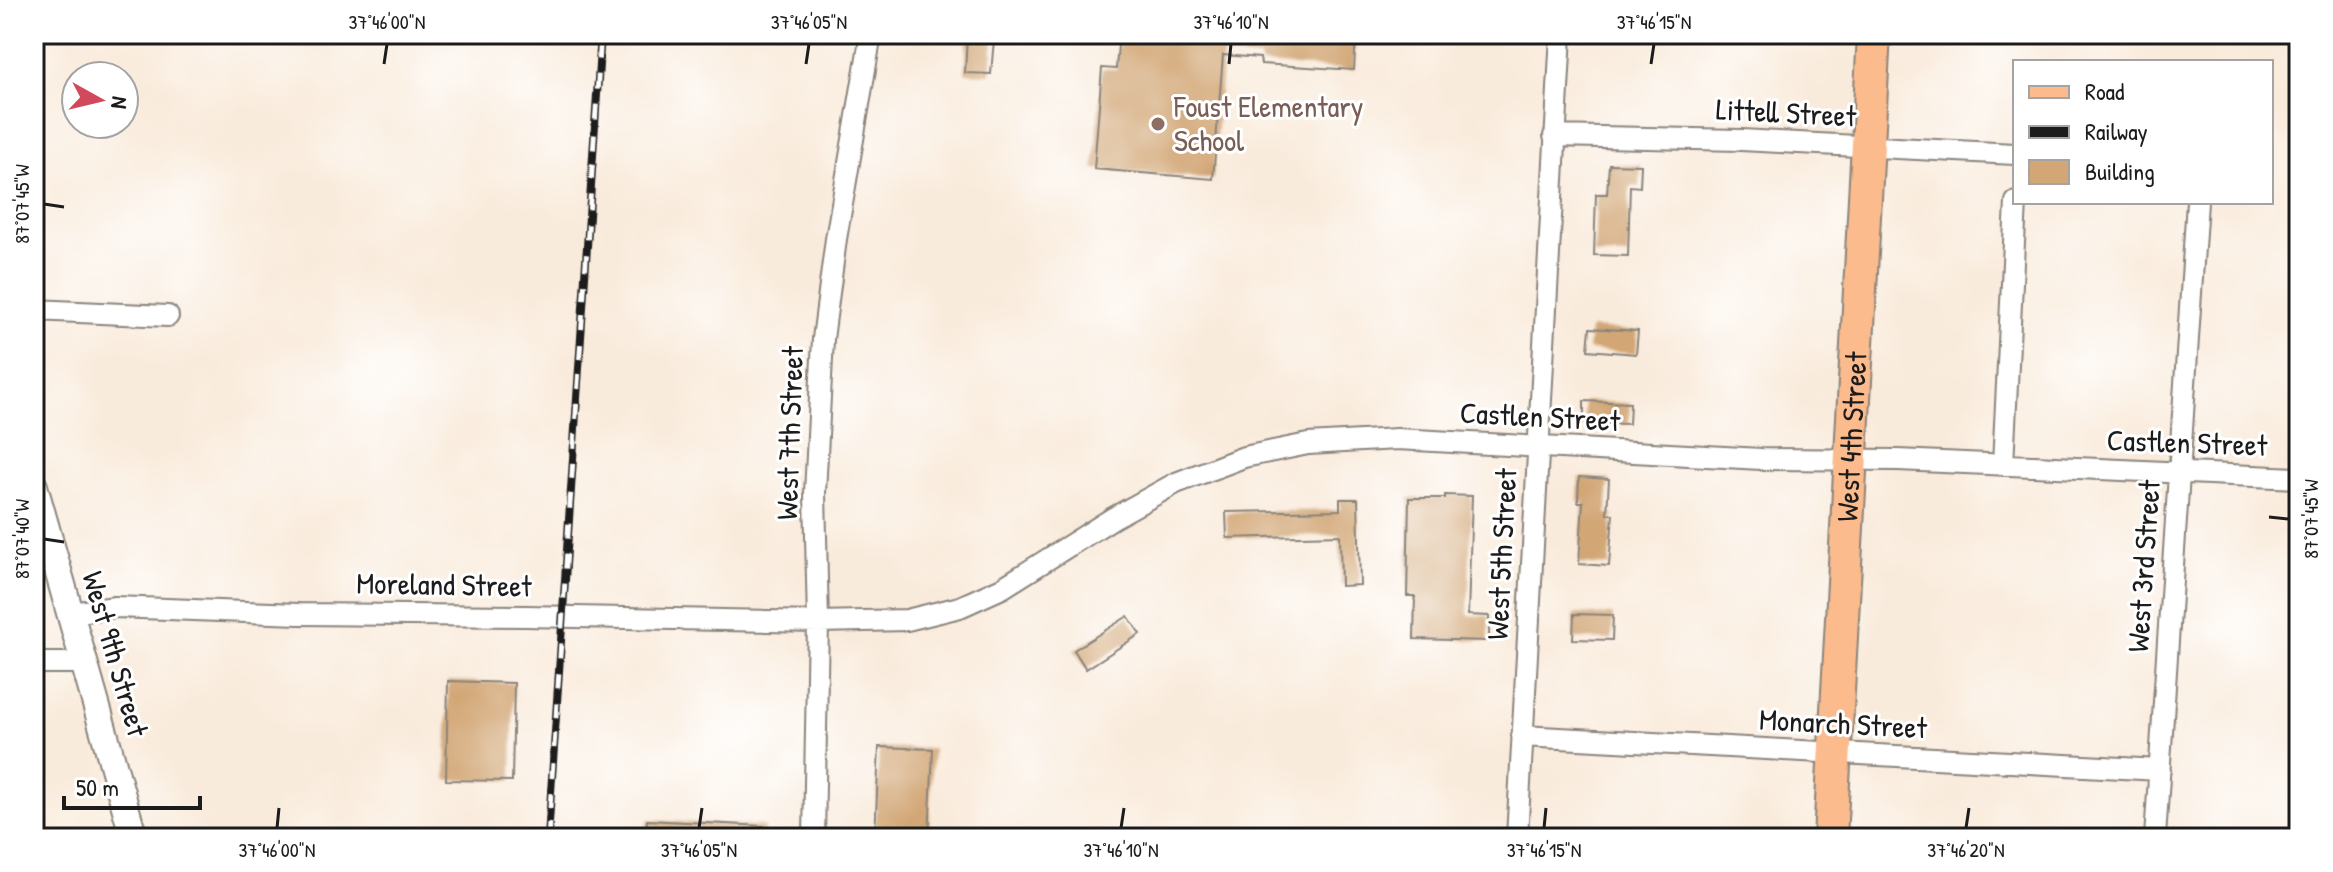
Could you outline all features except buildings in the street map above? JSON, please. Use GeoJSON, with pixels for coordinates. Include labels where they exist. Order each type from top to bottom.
{"type":"FeatureCollection","features":[{"type":"Feature","properties":{"kind":"main road","name":"West 4th Street"},"geometry":{"type":"LineString","coordinates":[[1830,838],[1874,34]]}},
{"type":"Feature","properties":{"kind":"street","name":"West 7th Street"},"geometry":{"type":"LineString","coordinates":[[814,838],[818,622],[815,493],[823,339],[836,239],[871,34]]}},
{"type":"Feature","properties":{"kind":"street","name":"West 5th Street"},"geometry":{"type":"LineString","coordinates":[[1517,838],[1561,34]]}},
{"type":"Feature","properties":{"kind":"street","name":"Littell Street"},"geometry":{"type":"LineString","coordinates":[[1554,136],[1741,140],[2013,154]]}},
{"type":"Feature","properties":{"kind":"street"},"geometry":{"type":"LineString","coordinates":[[2003,465],[2016,204]]}},
{"type":"Feature","properties":{"kind":"street","name":"West 3rd Street"},"geometry":{"type":"LineString","coordinates":[[2155,838],[2197,204]]}},
{"type":"Feature","properties":{"kind":"street"},"geometry":{"type":"LineString","coordinates":[[34,310],[168,316]]}},
{"type":"Feature","properties":{"kind":"street","name":"Castlen Street"},"geometry":{"type":"LineString","coordinates":[[818,622],[907,620],[960,607],[1002,588],[1113,518],[1176,483],[1244,457],[1308,444],[1397,439],[1538,448],[2299,478]]}},
{"type":"Feature","properties":{"kind":"street","name":"West 9th Street"},"geometry":{"type":"LineString","coordinates":[[34,486],[134,838]]}},
{"type":"Feature","properties":{"kind":"street","name":"Moreland Street"},"geometry":{"type":"LineString","coordinates":[[71,613],[115,607],[299,614],[818,622]]}},
{"type":"Feature","properties":{"kind":"street"},"geometry":{"type":"LineString","coordinates":[[34,663],[84,663]]}},
{"type":"Feature","properties":{"kind":"street","name":"Monarch Street"},"geometry":{"type":"LineString","coordinates":[[1522,736],[2160,770]]}},
{"type":"Feature","properties":{"kind":"railway"},"geometry":{"type":"LineString","coordinates":[[548,838],[601,34]]}},
{"type":"Feature","properties":{"kind":"place","name":"Foust Elementary School"},"geometry":{"type":"Point","coordinates":[1158,124]}}]}
